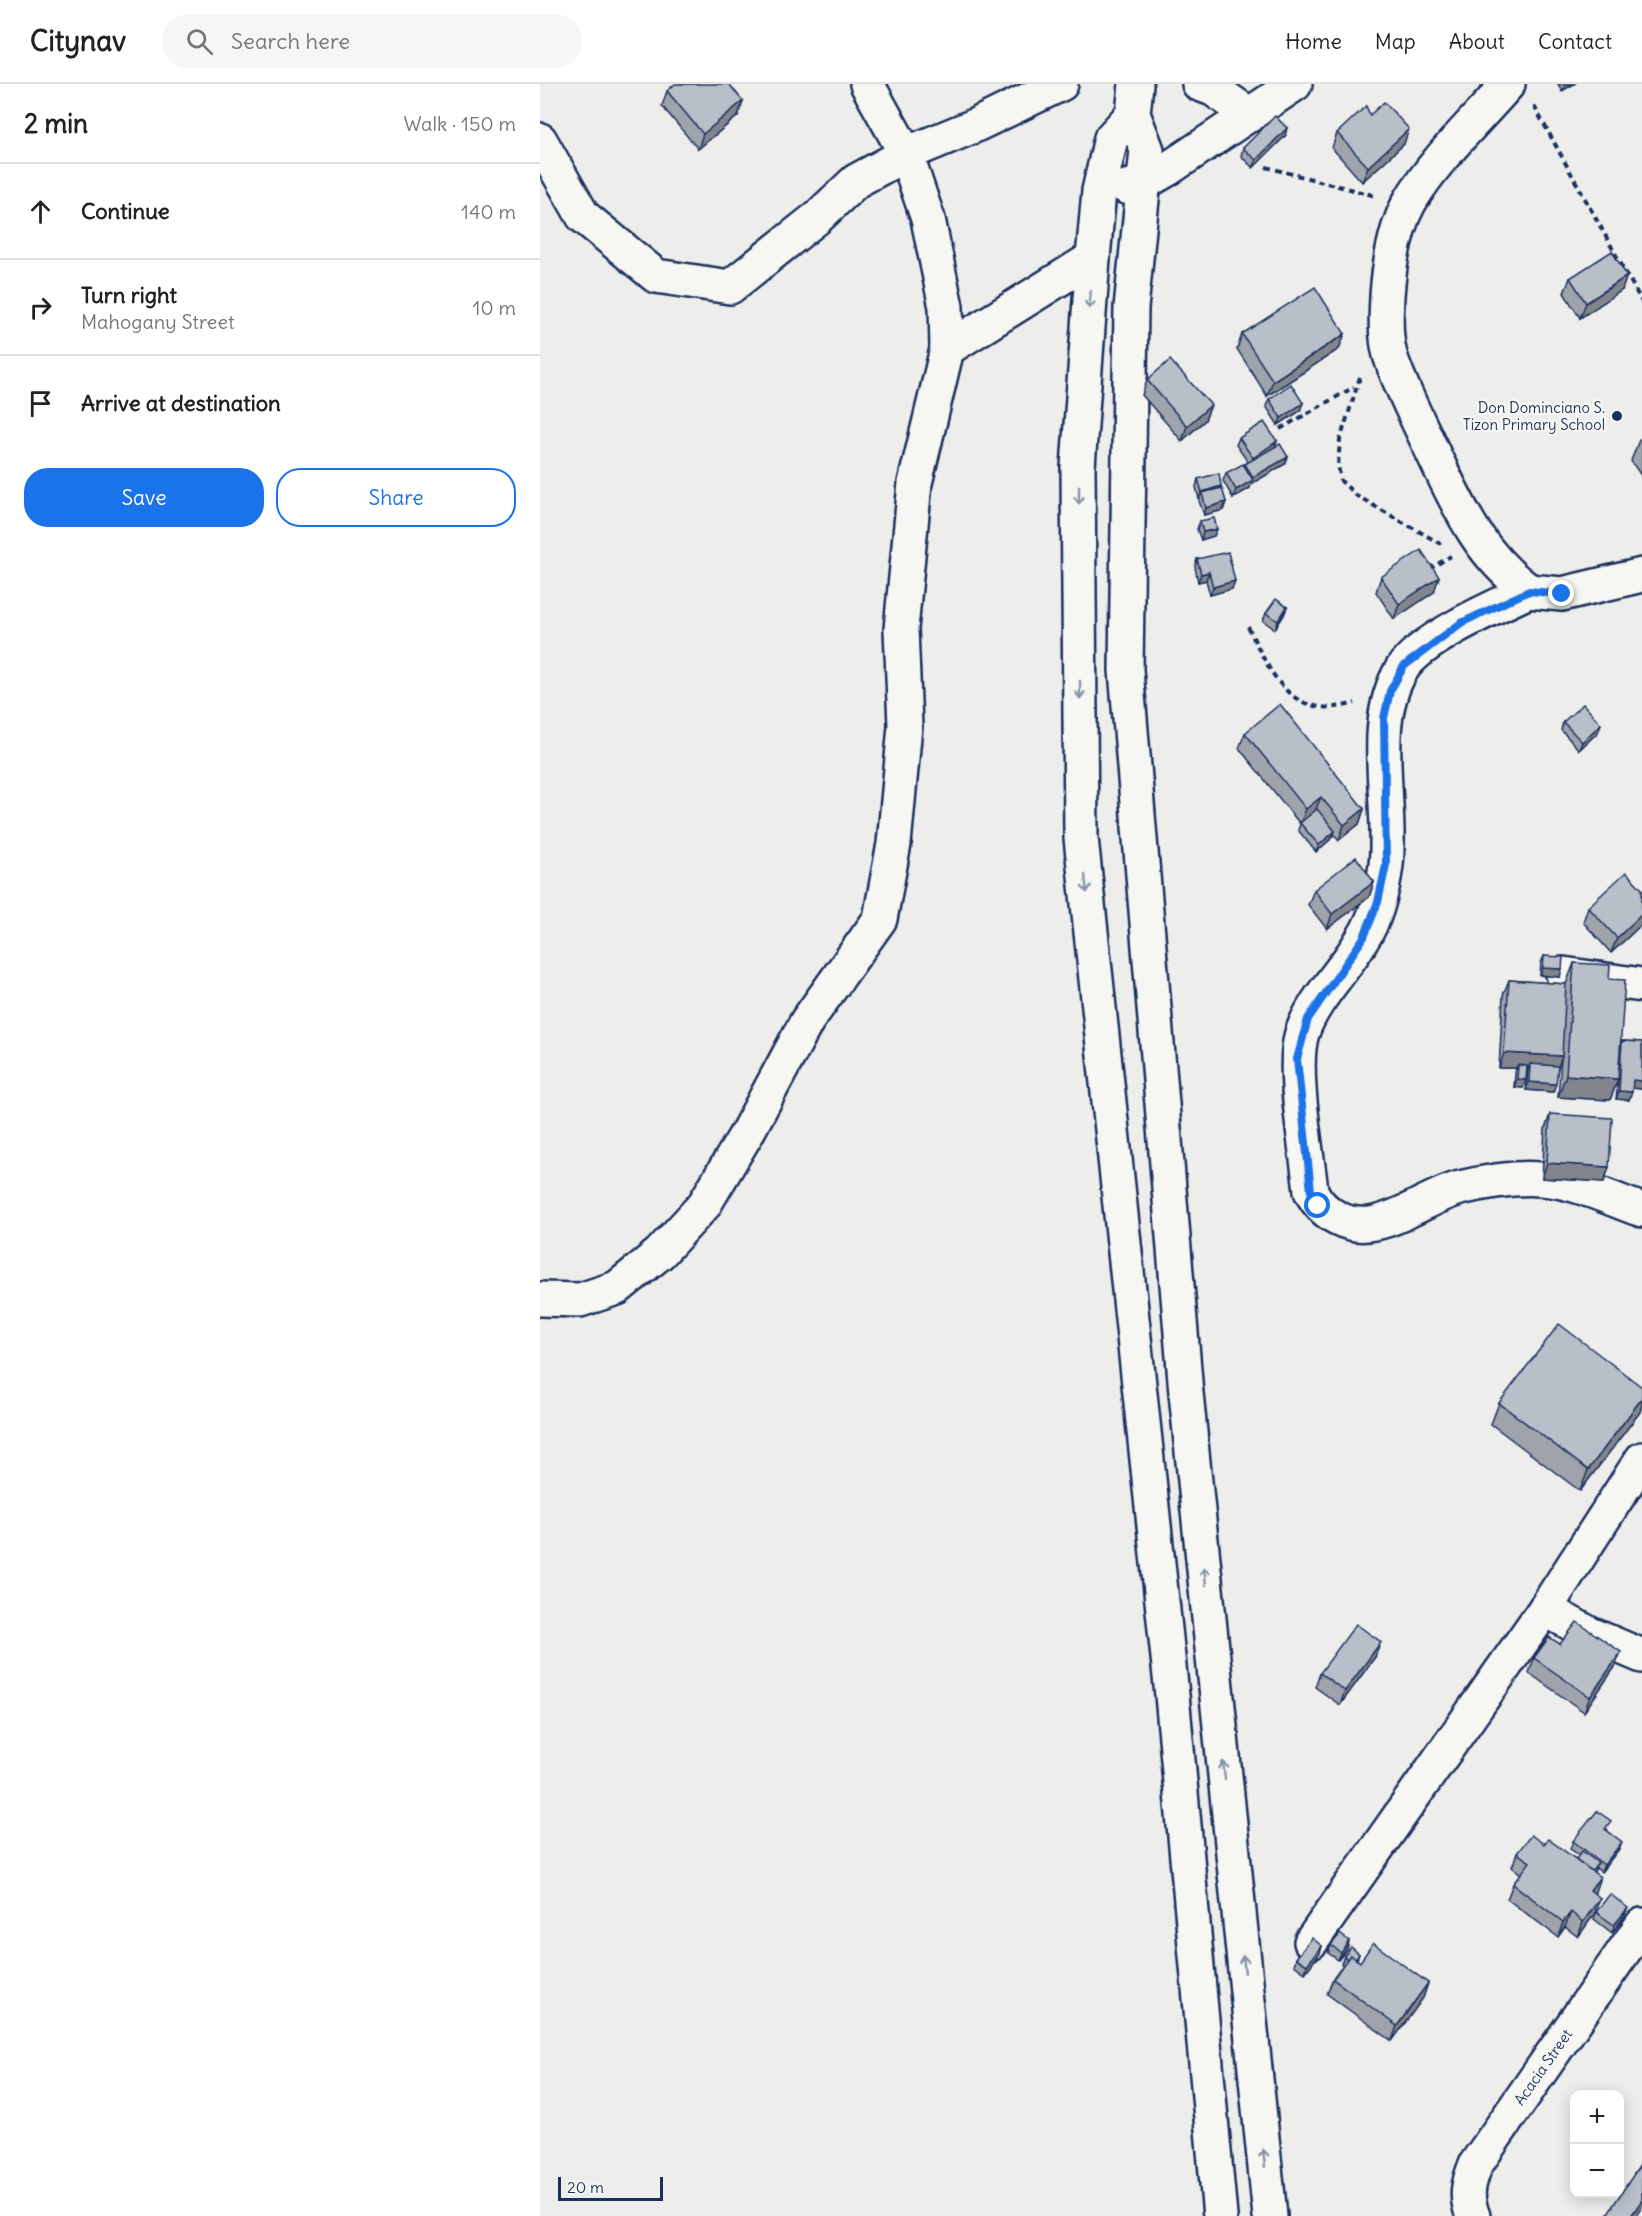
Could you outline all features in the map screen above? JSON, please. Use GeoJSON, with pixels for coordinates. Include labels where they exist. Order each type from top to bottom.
{"type":"FeatureCollection","features":[{"type":"Feature","properties":{"kind":"street"},"geometry":{"type":"LineString","coordinates":[[540,1299],[580,1300],[617,1288],[660,1253],[704,1205],[747,1133],[807,1021],[880,919],[894,844],[905,726],[901,629],[915,483],[947,349],[946,307],[928,219],[906,154],[867,84]]}},
{"type":"Feature","properties":{"kind":"street"},"geometry":{"type":"LineString","coordinates":[[540,140],[583,216],[656,276],[730,287],[818,217],[856,181],[906,154],[974,126],[1061,84]]}},
{"type":"Feature","properties":{"kind":"street"},"geometry":{"type":"LineString","coordinates":[[1199,84],[1213,89],[1250,115]]}},
{"type":"Feature","properties":{"kind":"street"},"geometry":{"type":"LineString","coordinates":[[1099,191],[1142,184],[1295,84]]}},
{"type":"Feature","properties":{"kind":"street"},"geometry":{"type":"LineString","coordinates":[[1508,84],[1434,170],[1409,204],[1395,243],[1388,280],[1386,318],[1390,353],[1457,502],[1473,548],[1529,591]]}},
{"type":"Feature","properties":{"kind":"street"},"geometry":{"type":"LineString","coordinates":[[1135,99],[1147,150],[1131,308],[1126,670],[1186,1393],[1270,2216]]}},
{"type":"Feature","properties":{"kind":"street"},"geometry":{"type":"LineString","coordinates":[[1135,99],[1111,138],[1099,191],[1093,258],[1078,467],[1081,838],[1173,1707],[1220,2216]]}},
{"type":"Feature","properties":{"kind":"street"},"geometry":{"type":"LineString","coordinates":[[947,349],[1093,258]]}},
{"type":"Feature","properties":{"kind":"street"},"geometry":{"type":"LineString","coordinates":[[1642,575],[1562,594],[1529,591],[1461,623],[1404,666],[1390,691],[1384,718],[1386,865],[1378,902],[1364,937],[1308,1019],[1297,1059],[1311,1191],[1318,1206],[1336,1218],[1356,1223],[1375,1223],[1458,1188],[1496,1181],[1542,1179],[1573,1185],[1642,1210]]}},
{"type":"Feature","properties":{"kind":"street"},"geometry":{"type":"LineString","coordinates":[[1563,974],[1642,985]]}},
{"type":"Feature","properties":{"kind":"street"},"geometry":{"type":"LineString","coordinates":[[1311,1942],[1545,1609],[1642,1459]]}},
{"type":"Feature","properties":{"kind":"street"},"geometry":{"type":"LineString","coordinates":[[1545,1609],[1590,1634],[1642,1656]]}},
{"type":"Feature","properties":{"kind":"street","name":"Acacia Street"},"geometry":{"type":"LineString","coordinates":[[1473,2216],[1467,2202],[1468,2183],[1476,2164],[1642,1925]]}},
{"type":"Feature","properties":{"kind":"path"},"geometry":{"type":"LineString","coordinates":[[1533,105],[1642,302]]}},
{"type":"Feature","properties":{"kind":"path"},"geometry":{"type":"LineString","coordinates":[[1266,167],[1409,204]]}},
{"type":"Feature","properties":{"kind":"path"},"geometry":{"type":"LineString","coordinates":[[1364,367],[1355,387],[1340,440],[1338,465],[1341,481],[1357,496],[1436,542],[1473,548]]}},
{"type":"Feature","properties":{"kind":"path"},"geometry":{"type":"LineString","coordinates":[[1280,429],[1355,387]]}},
{"type":"Feature","properties":{"kind":"path"},"geometry":{"type":"LineString","coordinates":[[1426,571],[1473,548]]}},
{"type":"Feature","properties":{"kind":"path"},"geometry":{"type":"LineString","coordinates":[[1248,627],[1268,669],[1281,687],[1299,701],[1317,708],[1338,708],[1390,691]]}},
{"type":"Feature","properties":{"kind":"building"},"geometry":{"type":"Polygon","coordinates":[[[675,84],[729,84],[743,101],[703,134],[667,91],[675,84]]]}},
{"type":"Feature","properties":{"kind":"building"},"geometry":{"type":"Polygon","coordinates":[[[1384,102],[1409,129],[1368,167],[1337,133],[1366,106],[1370,115],[1384,102]]]}},
{"type":"Feature","properties":{"kind":"building"},"geometry":{"type":"Polygon","coordinates":[[[1275,116],[1287,128],[1256,160],[1243,148],[1275,116]]]}},
{"type":"Feature","properties":{"kind":"building"},"geometry":{"type":"Polygon","coordinates":[[[1612,251],[1627,276],[1586,303],[1570,278],[1612,251]]]}},
{"type":"Feature","properties":{"kind":"building"},"geometry":{"type":"Polygon","coordinates":[[[1315,287],[1345,334],[1273,381],[1242,334],[1315,287]]]}},
{"type":"Feature","properties":{"kind":"building"},"geometry":{"type":"Polygon","coordinates":[[[1170,360],[1211,405],[1187,426],[1147,380],[1170,360]]]}},
{"type":"Feature","properties":{"kind":"building"},"geometry":{"type":"Polygon","coordinates":[[[1291,384],[1303,403],[1281,418],[1269,399],[1291,384]]]}},
{"type":"Feature","properties":{"kind":"building"},"geometry":{"type":"Polygon","coordinates":[[[1264,422],[1277,441],[1253,458],[1239,438],[1264,422]]]}},
{"type":"Feature","properties":{"kind":"building"},"geometry":{"type":"Polygon","coordinates":[[[1280,444],[1288,457],[1253,477],[1245,464],[1280,444]]]}},
{"type":"Feature","properties":{"kind":"building"},"geometry":{"type":"Polygon","coordinates":[[[1243,464],[1253,480],[1236,490],[1226,473],[1243,464]]]}},
{"type":"Feature","properties":{"kind":"building"},"geometry":{"type":"Polygon","coordinates":[[[1219,473],[1221,486],[1202,492],[1198,479],[1219,473]]]}},
{"type":"Feature","properties":{"kind":"building"},"geometry":{"type":"Polygon","coordinates":[[[1222,488],[1226,502],[1206,508],[1202,493],[1222,488]]]}},
{"type":"Feature","properties":{"kind":"building"},"geometry":{"type":"Polygon","coordinates":[[[1214,518],[1217,529],[1203,532],[1200,521],[1214,518]]]}},
{"type":"Feature","properties":{"kind":"building"},"geometry":{"type":"Polygon","coordinates":[[[1421,550],[1439,577],[1399,604],[1381,577],[1421,550]]]}},
{"type":"Feature","properties":{"kind":"building"},"geometry":{"type":"Polygon","coordinates":[[[1228,552],[1235,581],[1213,587],[1209,572],[1201,574],[1197,559],[1228,552]]]}},
{"type":"Feature","properties":{"kind":"building"},"geometry":{"type":"Polygon","coordinates":[[[1276,599],[1287,607],[1278,621],[1266,613],[1276,599]]]}},
{"type":"Feature","properties":{"kind":"building"},"geometry":{"type":"Polygon","coordinates":[[[1280,704],[1364,809],[1344,825],[1321,797],[1306,809],[1245,733],[1280,704]]]}},
{"type":"Feature","properties":{"kind":"building"},"geometry":{"type":"Polygon","coordinates":[[[1583,704],[1601,724],[1582,742],[1563,722],[1583,704]]]}},
{"type":"Feature","properties":{"kind":"building"},"geometry":{"type":"Polygon","coordinates":[[[1317,809],[1335,831],[1319,845],[1300,823],[1317,809]]]}},
{"type":"Feature","properties":{"kind":"building"},"geometry":{"type":"Polygon","coordinates":[[[1356,857],[1374,882],[1332,914],[1314,890],[1356,857]]]}},
{"type":"Feature","properties":{"kind":"building"},"geometry":{"type":"Polygon","coordinates":[[[1626,872],[1642,889],[1642,914],[1617,938],[1588,907],[1626,872]]]}},
{"type":"Feature","properties":{"kind":"building"},"geometry":{"type":"Polygon","coordinates":[[[1544,956],[1563,957],[1562,969],[1543,968],[1544,956]]]}},
{"type":"Feature","properties":{"kind":"building"},"geometry":{"type":"Polygon","coordinates":[[[1574,963],[1610,965],[1609,979],[1625,980],[1618,1079],[1566,1075],[1574,963]]]}},
{"type":"Feature","properties":{"kind":"building"},"geometry":{"type":"Polygon","coordinates":[[[1509,980],[1566,984],[1562,1056],[1504,1053],[1509,980]]]}},
{"type":"Feature","properties":{"kind":"building"},"geometry":{"type":"Polygon","coordinates":[[[1622,1041],[1642,1042],[1642,1081],[1633,1080],[1632,1092],[1619,1091],[1622,1041]]]}},
{"type":"Feature","properties":{"kind":"building"},"geometry":{"type":"Polygon","coordinates":[[[1530,1064],[1558,1066],[1556,1084],[1529,1082],[1530,1064]]]}},
{"type":"Feature","properties":{"kind":"building"},"geometry":{"type":"Polygon","coordinates":[[[1518,1065],[1527,1066],[1526,1080],[1517,1079],[1518,1065]]]}},
{"type":"Feature","properties":{"kind":"building"},"geometry":{"type":"Polygon","coordinates":[[[1550,1114],[1612,1118],[1609,1167],[1547,1163],[1550,1114]]]}},
{"type":"Feature","properties":{"kind":"building"},"geometry":{"type":"Polygon","coordinates":[[[1559,1324],[1642,1387],[1642,1398],[1588,1470],[1499,1403],[1559,1324]]]}},
{"type":"Feature","properties":{"kind":"building"},"geometry":{"type":"Polygon","coordinates":[[[1577,1622],[1621,1652],[1590,1697],[1534,1658],[1549,1637],[1560,1644],[1577,1622]]]}},
{"type":"Feature","properties":{"kind":"building"},"geometry":{"type":"Polygon","coordinates":[[[1356,1624],[1381,1642],[1345,1691],[1320,1673],[1356,1624]]]}},
{"type":"Feature","properties":{"kind":"building"},"geometry":{"type":"Polygon","coordinates":[[[1597,1811],[1611,1821],[1605,1829],[1622,1842],[1604,1865],[1573,1841],[1597,1811]]]}},
{"type":"Feature","properties":{"kind":"building"},"geometry":{"type":"Polygon","coordinates":[[[1531,1835],[1544,1844],[1548,1839],[1600,1877],[1590,1890],[1600,1898],[1583,1922],[1571,1912],[1563,1922],[1513,1884],[1530,1862],[1517,1853],[1531,1835]]]}},
{"type":"Feature","properties":{"kind":"building"},"geometry":{"type":"Polygon","coordinates":[[[1582,1851],[1598,1863],[1592,1871],[1576,1859],[1582,1851]]]}},
{"type":"Feature","properties":{"kind":"building"},"geometry":{"type":"Polygon","coordinates":[[[1610,1894],[1628,1908],[1614,1925],[1596,1912],[1610,1894]]]}},
{"type":"Feature","properties":{"kind":"building"},"geometry":{"type":"Polygon","coordinates":[[[1340,1934],[1349,1941],[1341,1953],[1331,1945],[1340,1934]]]}},
{"type":"Feature","properties":{"kind":"building"},"geometry":{"type":"Polygon","coordinates":[[[1312,1938],[1322,1946],[1307,1965],[1296,1958],[1312,1938]]]}},
{"type":"Feature","properties":{"kind":"building"},"geometry":{"type":"Polygon","coordinates":[[[1373,1943],[1428,1983],[1397,2026],[1333,1979],[1350,1955],[1360,1962],[1373,1943]]]}},
{"type":"Feature","properties":{"kind":"building"},"geometry":{"type":"Polygon","coordinates":[[[1351,1947],[1359,1954],[1356,1959],[1350,1955],[1347,1959],[1344,1956],[1351,1947]]]}},
{"type":"Feature","properties":{"kind":"building"},"geometry":{"type":"Polygon","coordinates":[[[1642,2162],[1642,2200],[1631,2216],[1606,2216],[1618,2198],[1624,2198],[1624,2189],[1642,2162]]]}},
{"type":"Feature","properties":{"kind":"place","name":"Don Dominciano S. Tizon Primary School"},"geometry":{"type":"Point","coordinates":[1617,416]}},
{"type":"Feature","properties":{"kind":"route"},"geometry":{"type":"LineString","coordinates":[[1318,1206],[1311,1191],[1297,1059],[1301,1036],[1308,1019],[1364,937],[1378,902],[1386,865],[1384,718],[1390,691],[1404,666],[1461,623],[1529,591],[1562,594]]}}]}
